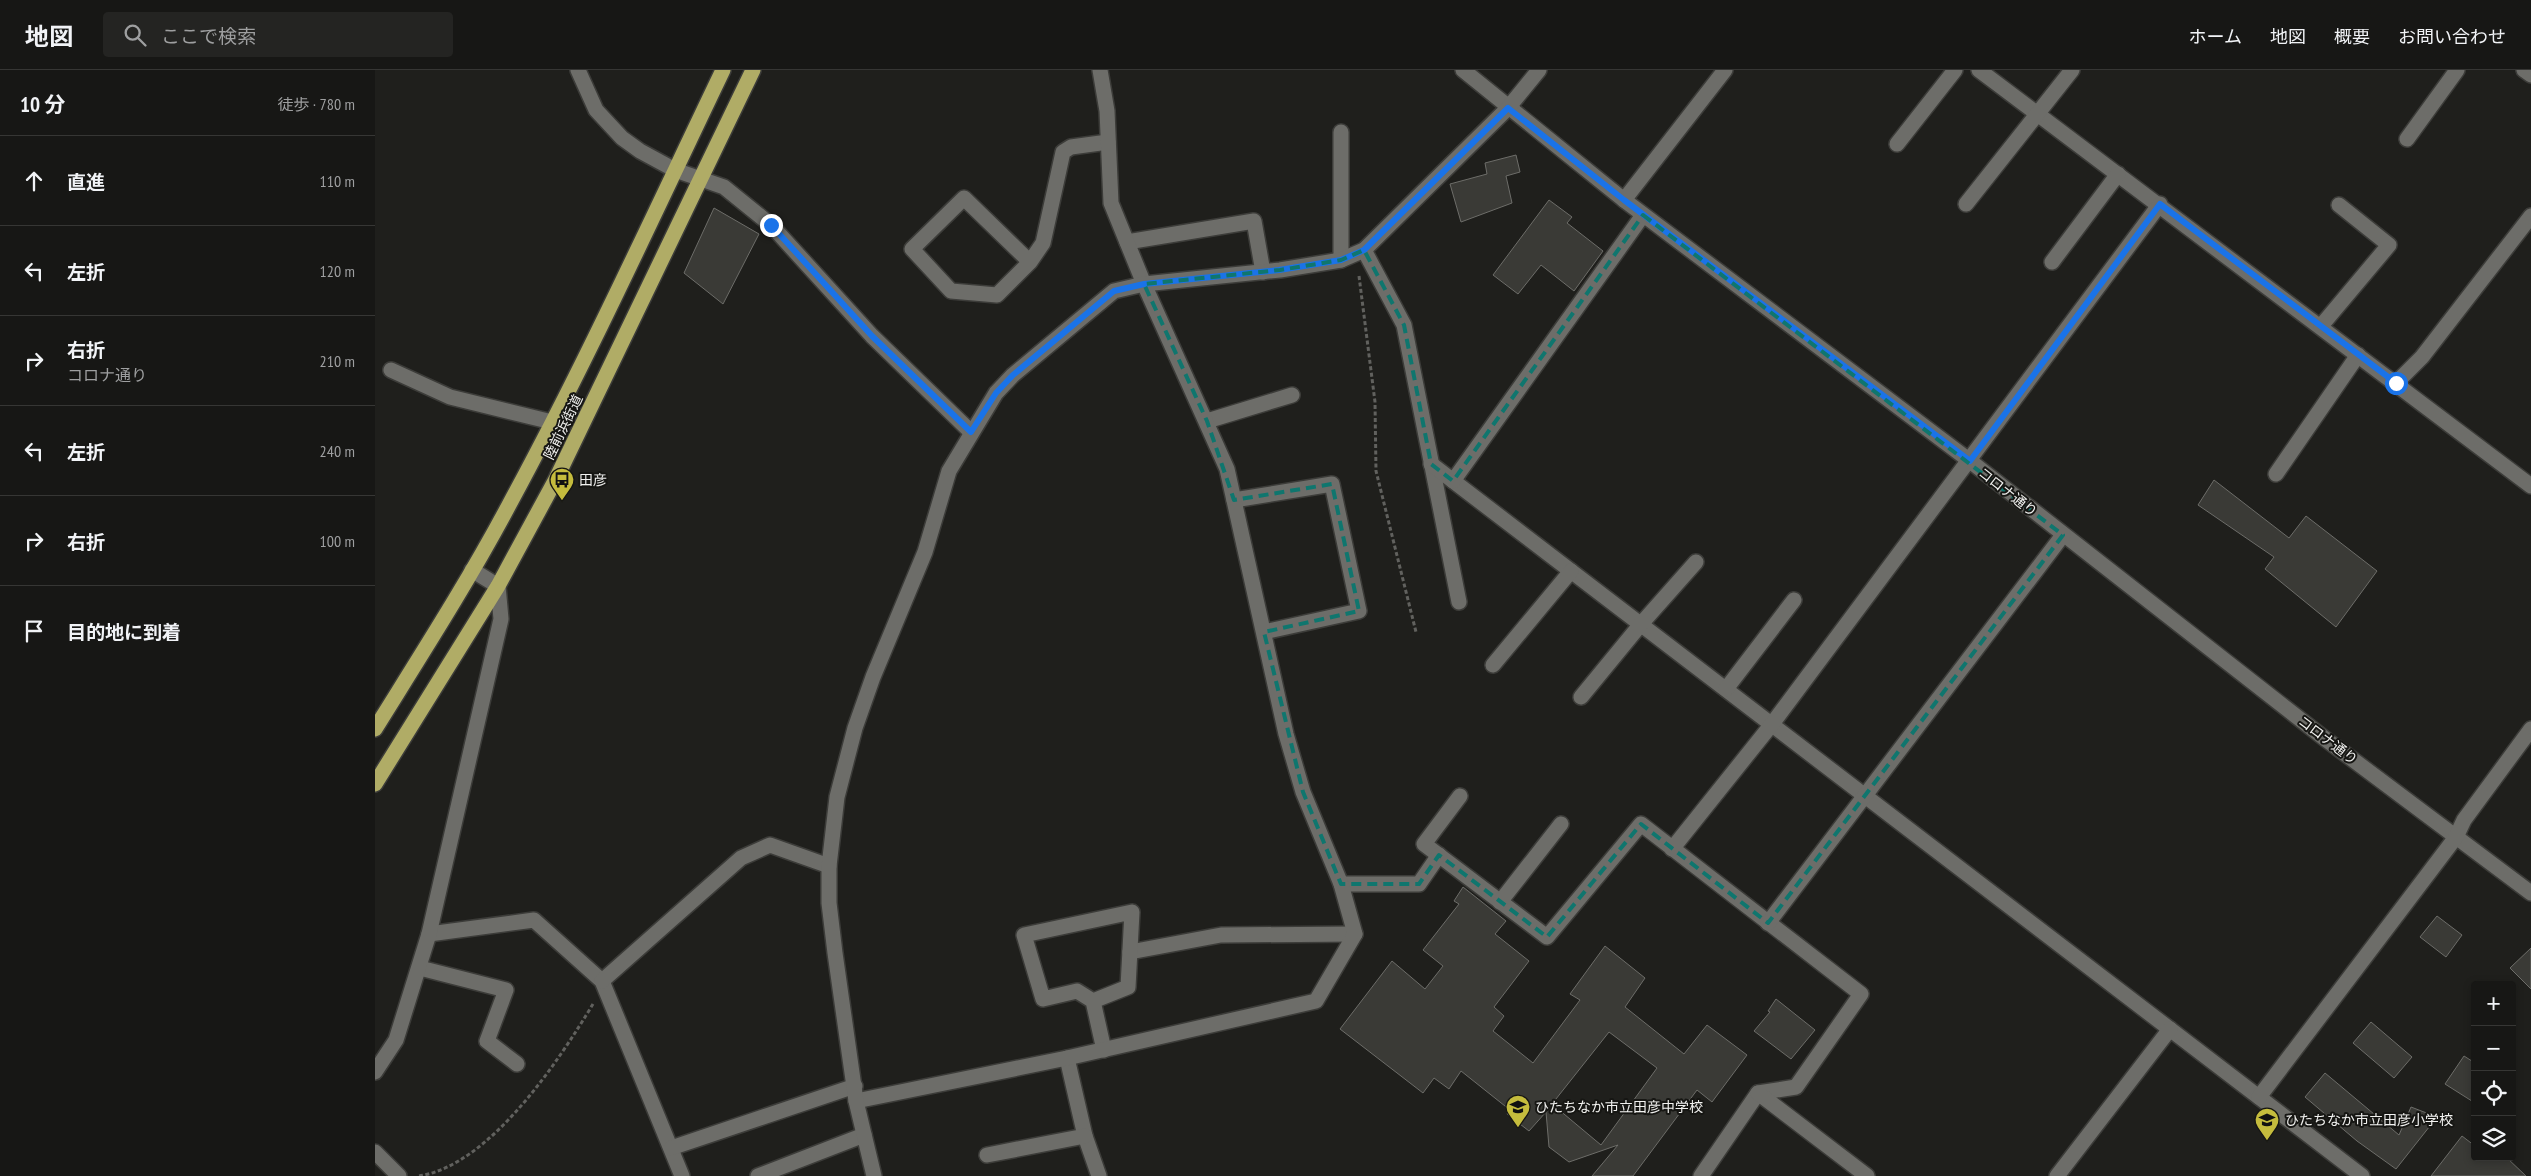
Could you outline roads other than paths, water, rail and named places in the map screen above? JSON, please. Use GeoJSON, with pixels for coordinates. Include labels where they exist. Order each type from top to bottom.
{"type":"FeatureCollection","features":[{"type":"Feature","properties":{"kind":"highway","name":"陸前浜街道"},"geometry":{"type":"LineString","coordinates":[[375,729],[440,627],[552,422],[723,70]]}},
{"type":"Feature","properties":{"kind":"highway","name":"陸前浜街道"},"geometry":{"type":"LineString","coordinates":[[375,784],[498,586],[556,480],[753,70]]}},
{"type":"Feature","properties":{"kind":"street"},"geometry":{"type":"LineString","coordinates":[[578,70],[596,110],[622,138],[640,151],[675,170],[724,187],[771,225],[872,336],[971,432]]}},
{"type":"Feature","properties":{"kind":"street"},"geometry":{"type":"LineString","coordinates":[[671,1148],[856,1094],[1067,1058],[1316,1001],[1355,934],[1341,884],[1303,792],[1286,734],[1227,468],[1144,284],[1111,203],[1107,110],[1100,70]]}},
{"type":"Feature","properties":{"kind":"street","name":"コロナ通り"},"geometry":{"type":"LineString","coordinates":[[1463,70],[1643,215],[1970,461],[2324,738],[2531,893]]}},
{"type":"Feature","properties":{"kind":"street"},"geometry":{"type":"LineString","coordinates":[[874,1176],[856,1094],[829,903],[829,866],[837,797],[855,728],[873,677],[925,552],[949,471],[971,432],[996,393],[1013,375],[1114,291],[1144,284],[1263,272],[1341,260],[1360,252],[1508,108],[1539,70]]}},
{"type":"Feature","properties":{"kind":"street"},"geometry":{"type":"LineString","coordinates":[[1624,200],[1725,70]]}},
{"type":"Feature","properties":{"kind":"street"},"geometry":{"type":"LineString","coordinates":[[1897,144],[1955,70]]}},
{"type":"Feature","properties":{"kind":"street"},"geometry":{"type":"LineString","coordinates":[[1979,70],[2160,204],[2531,486]]}},
{"type":"Feature","properties":{"kind":"street"},"geometry":{"type":"LineString","coordinates":[[1966,204],[2072,70]]}},
{"type":"Feature","properties":{"kind":"street"},"geometry":{"type":"LineString","coordinates":[[2407,139],[2457,70]]}},
{"type":"Feature","properties":{"kind":"street"},"geometry":{"type":"LineString","coordinates":[[2524,70],[2531,75]]}},
{"type":"Feature","properties":{"kind":"street"},"geometry":{"type":"LineString","coordinates":[[1341,132],[1341,260]]}},
{"type":"Feature","properties":{"kind":"street"},"geometry":{"type":"LineString","coordinates":[[1030,262],[964,198],[912,248],[951,292],[997,295],[1030,262],[1043,243],[1063,152],[1071,147],[1108,142]]}},
{"type":"Feature","properties":{"kind":"street"},"geometry":{"type":"LineString","coordinates":[[2052,262],[2118,174]]}},
{"type":"Feature","properties":{"kind":"street"},"geometry":{"type":"LineString","coordinates":[[1672,849],[1772,724],[2160,204]]}},
{"type":"Feature","properties":{"kind":"street"},"geometry":{"type":"LineString","coordinates":[[2321,326],[2389,245],[2339,205]]}},
{"type":"Feature","properties":{"kind":"street"},"geometry":{"type":"LineString","coordinates":[[1453,481],[1643,215]]}},
{"type":"Feature","properties":{"kind":"street"},"geometry":{"type":"LineString","coordinates":[[2396,383],[2422,357],[2531,216]]}},
{"type":"Feature","properties":{"kind":"street"},"geometry":{"type":"LineString","coordinates":[[1127,242],[1255,221],[1263,272]]}},
{"type":"Feature","properties":{"kind":"street"},"geometry":{"type":"LineString","coordinates":[[1360,252],[1404,325],[1459,602]]}},
{"type":"Feature","properties":{"kind":"street"},"geometry":{"type":"LineString","coordinates":[[2276,474],[2358,355]]}},
{"type":"Feature","properties":{"kind":"street"},"geometry":{"type":"LineString","coordinates":[[391,370],[450,397],[552,422]]}},
{"type":"Feature","properties":{"kind":"street"},"geometry":{"type":"LineString","coordinates":[[1207,421],[1292,395]]}},
{"type":"Feature","properties":{"kind":"street"},"geometry":{"type":"LineString","coordinates":[[1431,464],[2362,1176]]}},
{"type":"Feature","properties":{"kind":"street"},"geometry":{"type":"LineString","coordinates":[[1234,500],[1332,484],[1359,611],[1264,632]]}},
{"type":"Feature","properties":{"kind":"street"},"geometry":{"type":"LineString","coordinates":[[1768,923],[2063,535]]}},
{"type":"Feature","properties":{"kind":"street"},"geometry":{"type":"LineString","coordinates":[[1581,697],[1695,562]]}},
{"type":"Feature","properties":{"kind":"street"},"geometry":{"type":"LineString","coordinates":[[375,1072],[396,1040],[420,968],[501,619],[498,586],[472,570]]}},
{"type":"Feature","properties":{"kind":"street"},"geometry":{"type":"LineString","coordinates":[[1493,665],[1571,571]]}},
{"type":"Feature","properties":{"kind":"street"},"geometry":{"type":"LineString","coordinates":[[1726,689],[1793,600]]}},
{"type":"Feature","properties":{"kind":"street"},"geometry":{"type":"LineString","coordinates":[[2259,1097],[2457,837],[2464,820],[2531,729]]}},
{"type":"Feature","properties":{"kind":"street"},"geometry":{"type":"LineString","coordinates":[[1460,796],[1424,844],[1547,936],[1641,824],[1861,994],[1797,1087],[1758,1093],[1701,1176]]}},
{"type":"Feature","properties":{"kind":"street"},"geometry":{"type":"LineString","coordinates":[[1500,902],[1561,824]]}},
{"type":"Feature","properties":{"kind":"street"},"geometry":{"type":"LineString","coordinates":[[604,984],[741,858],[770,845],[829,866]]}},
{"type":"Feature","properties":{"kind":"street"},"geometry":{"type":"LineString","coordinates":[[1341,884],[1419,884],[1439,855]]}},
{"type":"Feature","properties":{"kind":"street"},"geometry":{"type":"LineString","coordinates":[[1093,1001],[1128,987],[1132,912],[1024,935],[1043,999],[1077,991],[1093,1001],[1104,1050]]}},
{"type":"Feature","properties":{"kind":"street"},"geometry":{"type":"LineString","coordinates":[[429,934],[534,920],[604,984],[682,1176]]}},
{"type":"Feature","properties":{"kind":"street"},"geometry":{"type":"LineString","coordinates":[[1130,952],[1221,935],[1355,934]]}},
{"type":"Feature","properties":{"kind":"street"},"geometry":{"type":"LineString","coordinates":[[420,968],[506,990],[487,1041],[517,1064]]}},
{"type":"Feature","properties":{"kind":"street"},"geometry":{"type":"LineString","coordinates":[[2057,1176],[2170,1030]]}},
{"type":"Feature","properties":{"kind":"street"},"geometry":{"type":"LineString","coordinates":[[1067,1058],[1085,1136],[1099,1176]]}},
{"type":"Feature","properties":{"kind":"street"},"geometry":{"type":"LineString","coordinates":[[1758,1093],[1867,1176]]}},
{"type":"Feature","properties":{"kind":"street"},"geometry":{"type":"LineString","coordinates":[[758,1176],[864,1136]]}},
{"type":"Feature","properties":{"kind":"street"},"geometry":{"type":"LineString","coordinates":[[987,1155],[1085,1136]]}},
{"type":"Feature","properties":{"kind":"street"},"geometry":{"type":"LineString","coordinates":[[375,1152],[399,1176]]}},
{"type":"Feature","properties":{"kind":"place","name":"田彦"},"geometry":{"type":"Point","coordinates":[562,501]}},
{"type":"Feature","properties":{"kind":"place","name":"ひたちなか市立田彦中学校"},"geometry":{"type":"Point","coordinates":[1518,1128]}},
{"type":"Feature","properties":{"kind":"place","name":"ひたちなか市立田彦小学校"},"geometry":{"type":"Point","coordinates":[2267,1141]}}]}
